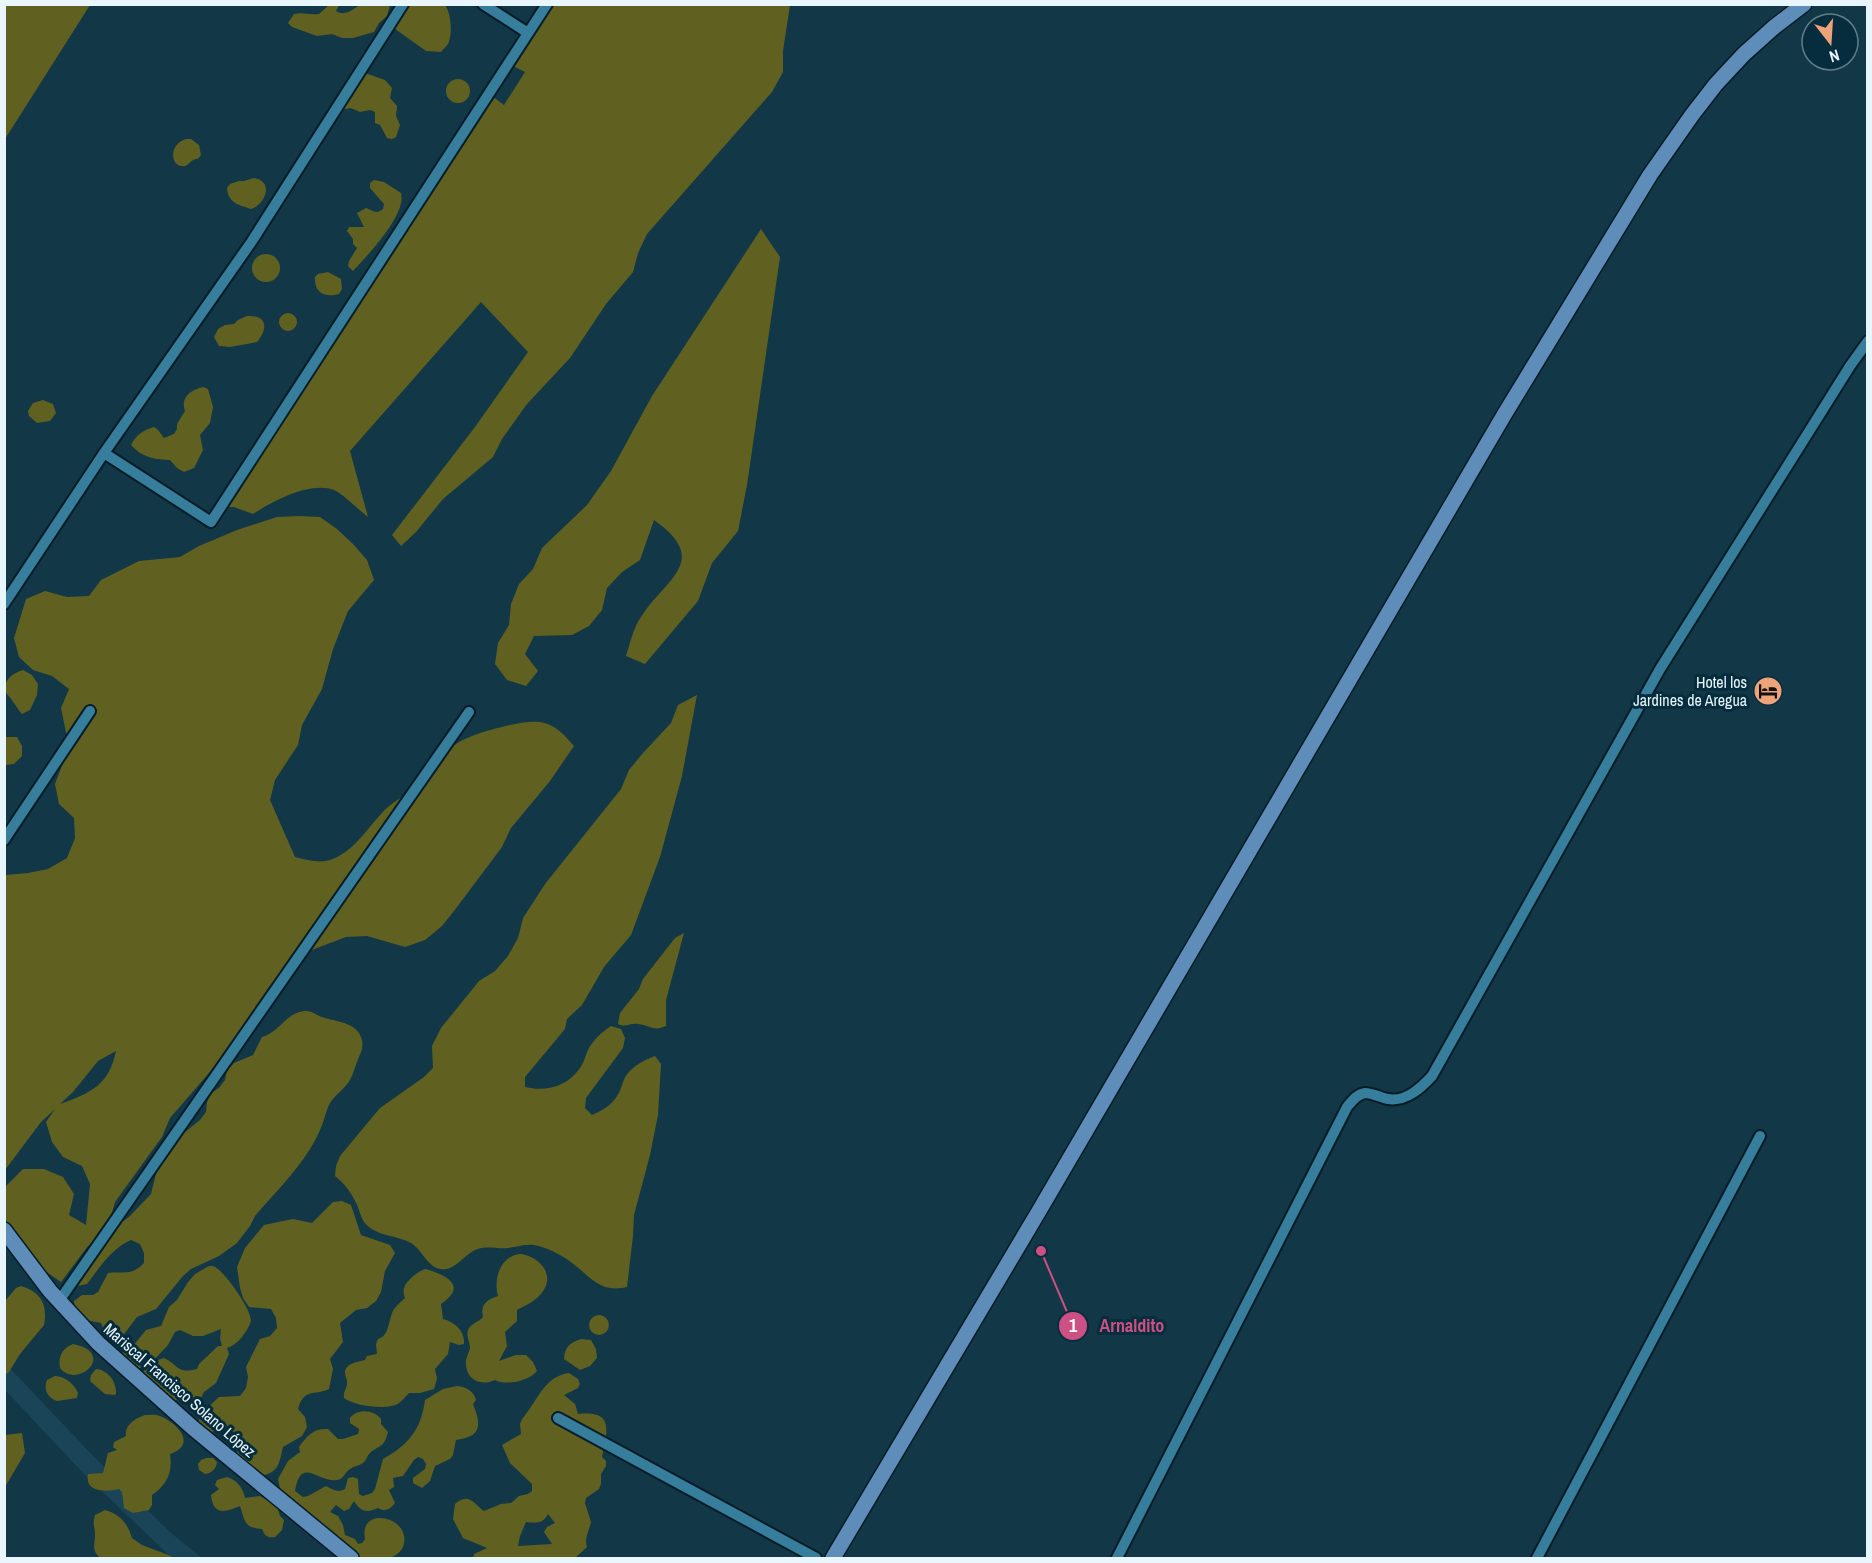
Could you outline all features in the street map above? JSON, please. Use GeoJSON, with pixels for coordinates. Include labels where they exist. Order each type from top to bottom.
{"type":"FeatureCollection","features":[{"type":"Feature","properties":{"kind":"street"},"geometry":{"type":"LineString","coordinates":[[4,604],[104,453],[252,241],[403,4]]}},
{"type":"Feature","properties":{"kind":"street"},"geometry":{"type":"LineString","coordinates":[[483,4],[528,33]]}},
{"type":"Feature","properties":{"kind":"street"},"geometry":{"type":"LineString","coordinates":[[104,453],[211,522],[547,4]]}},
{"type":"Feature","properties":{"kind":"street"},"geometry":{"type":"LineString","coordinates":[[834,1558],[1504,415],[1650,175],[1716,84],[1744,54],[1804,4]]}},
{"type":"Feature","properties":{"kind":"street"},"geometry":{"type":"LineString","coordinates":[[1117,1558],[1347,1107],[1357,1096],[1365,1093],[1389,1100],[1400,1099],[1418,1090],[1432,1076],[1660,669],[1850,366],[1868,341]]}},
{"type":"Feature","properties":{"kind":"street"},"geometry":{"type":"LineString","coordinates":[[4,840],[90,711]]}},
{"type":"Feature","properties":{"kind":"street"},"geometry":{"type":"LineString","coordinates":[[59,1301],[470,712]]}},
{"type":"Feature","properties":{"kind":"street"},"geometry":{"type":"LineString","coordinates":[[1537,1558],[1760,1136]]}},
{"type":"Feature","properties":{"kind":"street","name":"Mariscal Francisco Solano López"},"geometry":{"type":"LineString","coordinates":[[4,1230],[59,1301],[98,1343],[193,1428],[351,1558]]}},
{"type":"Feature","properties":{"kind":"street"},"geometry":{"type":"LineString","coordinates":[[558,1418],[816,1558]]}},
{"type":"Feature","properties":{"kind":"shaded area"},"geometry":{"type":"Polygon","coordinates":[[[364,4],[390,5],[387,16],[374,32],[353,38],[342,38],[332,34],[317,36],[292,27],[288,23],[294,14],[319,14],[329,5],[339,5],[336,11],[344,13],[364,4]]]}},
{"type":"Feature","properties":{"kind":"shaded area"},"geometry":{"type":"Polygon","coordinates":[[[4,5],[90,5],[5,139],[4,5]]]}},
{"type":"Feature","properties":{"kind":"shaded area"},"geometry":{"type":"Polygon","coordinates":[[[401,5],[445,5],[451,29],[448,44],[441,52],[426,51],[391,26],[401,5]]]}},
{"type":"Feature","properties":{"kind":"shaded area"},"geometry":{"type":"Polygon","coordinates":[[[551,5],[790,5],[783,51],[783,72],[772,92],[647,234],[638,253],[633,272],[606,304],[570,358],[527,404],[502,439],[493,457],[443,499],[416,532],[401,546],[392,535],[475,427],[528,352],[481,302],[350,451],[368,517],[334,490],[324,488],[303,490],[292,494],[253,514],[234,507],[220,507],[492,96],[504,105],[525,72],[509,64],[551,5]]]}},
{"type":"Feature","properties":{"kind":"shaded area"},"geometry":{"type":"Polygon","coordinates":[[[365,73],[385,80],[392,88],[390,98],[397,106],[396,116],[400,125],[396,137],[392,139],[387,138],[380,125],[375,123],[375,112],[370,110],[360,112],[351,108],[342,108],[365,73]]]}},
{"type":"Feature","properties":{"kind":"shaded area"},"geometry":{"type":"Polygon","coordinates":[[[458,79],[466,83],[470,91],[466,99],[458,103],[450,99],[446,91],[450,83],[458,79]]]}},
{"type":"Feature","properties":{"kind":"shaded area"},"geometry":{"type":"Polygon","coordinates":[[[191,139],[199,145],[201,155],[186,166],[180,166],[174,160],[174,151],[180,142],[191,139]]]}},
{"type":"Feature","properties":{"kind":"shaded area"},"geometry":{"type":"Polygon","coordinates":[[[254,178],[264,183],[266,188],[264,198],[256,206],[251,209],[238,205],[229,197],[227,188],[230,184],[254,178]]]}},
{"type":"Feature","properties":{"kind":"shaded area"},"geometry":{"type":"Polygon","coordinates":[[[374,180],[384,182],[401,193],[401,202],[385,234],[353,271],[348,266],[357,248],[347,231],[349,227],[364,227],[357,213],[366,208],[376,212],[383,209],[384,204],[370,188],[370,183],[374,180]]]}},
{"type":"Feature","properties":{"kind":"shaded area"},"geometry":{"type":"Polygon","coordinates":[[[761,229],[780,257],[747,485],[738,531],[712,563],[698,601],[645,664],[626,656],[632,636],[641,617],[671,580],[682,559],[680,547],[671,534],[654,520],[640,560],[622,572],[607,588],[602,610],[589,626],[572,635],[534,636],[525,654],[538,671],[526,686],[507,680],[495,664],[498,643],[509,625],[511,604],[519,584],[533,569],[542,548],[587,505],[611,471],[652,396],[761,229]]]}},
{"type":"Feature","properties":{"kind":"shaded area"},"geometry":{"type":"Polygon","coordinates":[[[266,254],[276,258],[280,268],[276,278],[266,282],[256,278],[252,268],[256,258],[266,254]]]}},
{"type":"Feature","properties":{"kind":"shaded area"},"geometry":{"type":"Polygon","coordinates":[[[328,272],[341,279],[342,289],[339,294],[325,295],[316,287],[315,277],[328,272]]]}},
{"type":"Feature","properties":{"kind":"shaded area"},"geometry":{"type":"Polygon","coordinates":[[[288,313],[294,316],[297,322],[294,328],[288,331],[282,328],[279,322],[282,316],[288,313]]]}},
{"type":"Feature","properties":{"kind":"shaded area"},"geometry":{"type":"Polygon","coordinates":[[[247,316],[259,318],[264,324],[263,332],[257,342],[230,347],[219,346],[214,337],[218,329],[234,324],[247,316]]]}},
{"type":"Feature","properties":{"kind":"shaded area"},"geometry":{"type":"Polygon","coordinates":[[[203,387],[208,389],[213,407],[210,423],[200,435],[203,450],[194,468],[184,472],[170,460],[149,457],[131,445],[140,433],[154,427],[164,438],[174,434],[185,411],[185,398],[194,390],[203,387]]]}},
{"type":"Feature","properties":{"kind":"shaded area"},"geometry":{"type":"Polygon","coordinates":[[[43,400],[53,404],[56,413],[50,421],[37,423],[29,416],[28,411],[33,403],[43,400]]]}},
{"type":"Feature","properties":{"kind":"shaded area"},"geometry":{"type":"Polygon","coordinates":[[[277,517],[320,517],[337,529],[367,560],[374,580],[348,611],[333,649],[322,689],[302,725],[298,745],[275,780],[270,800],[295,857],[323,861],[333,859],[345,852],[385,810],[417,785],[443,754],[458,743],[475,735],[510,725],[539,722],[560,731],[574,746],[550,781],[511,828],[502,847],[442,926],[425,940],[405,947],[367,936],[346,937],[309,951],[270,996],[264,1016],[248,1028],[170,1118],[162,1137],[115,1202],[106,1233],[129,1217],[151,1194],[161,1165],[185,1132],[206,1112],[211,1093],[225,1080],[227,1070],[234,1063],[253,1055],[262,1037],[274,1031],[293,1015],[304,1011],[347,1024],[360,1034],[362,1048],[350,1080],[327,1108],[320,1131],[312,1146],[291,1175],[255,1216],[237,1243],[219,1256],[191,1269],[156,1309],[137,1317],[124,1334],[114,1338],[105,1333],[101,1323],[81,1319],[75,1311],[74,1301],[82,1295],[93,1295],[98,1292],[108,1273],[128,1272],[140,1267],[144,1263],[144,1253],[140,1244],[131,1240],[118,1248],[106,1259],[87,1284],[77,1286],[77,1275],[103,1236],[88,1246],[61,1282],[45,1271],[31,1255],[11,1254],[5,1232],[5,1187],[23,1169],[44,1169],[63,1177],[74,1194],[69,1215],[86,1225],[90,1184],[82,1166],[63,1157],[52,1142],[46,1122],[55,1109],[41,1122],[5,1170],[5,875],[48,869],[67,858],[75,838],[74,818],[59,804],[55,784],[69,747],[61,708],[69,689],[52,676],[33,670],[19,657],[14,638],[26,599],[45,591],[67,597],[89,596],[101,580],[139,561],[180,557],[199,546],[237,530],[277,517]],[[116,1051],[98,1061],[60,1104],[81,1096],[97,1086],[109,1072],[116,1051]]]}},
{"type":"Feature","properties":{"kind":"shaded area"},"geometry":{"type":"Polygon","coordinates":[[[23,670],[32,675],[38,684],[37,695],[30,710],[22,714],[4,691],[10,677],[23,670]]]}},
{"type":"Feature","properties":{"kind":"shaded area"},"geometry":{"type":"Polygon","coordinates":[[[697,695],[682,776],[660,857],[631,935],[604,967],[582,1005],[567,1019],[565,1029],[525,1077],[525,1087],[541,1089],[562,1084],[580,1068],[590,1046],[601,1034],[611,1026],[621,1029],[625,1038],[623,1048],[586,1098],[585,1108],[592,1115],[613,1102],[625,1077],[636,1066],[655,1056],[661,1064],[658,1115],[634,1215],[627,1287],[608,1288],[601,1285],[561,1255],[534,1245],[507,1248],[487,1247],[471,1252],[450,1268],[435,1267],[413,1245],[374,1230],[364,1222],[351,1194],[335,1176],[340,1156],[380,1108],[433,1068],[432,1046],[441,1028],[479,981],[495,971],[508,956],[518,938],[523,918],[545,884],[621,789],[629,770],[671,723],[678,705],[697,695]]]}},
{"type":"Feature","properties":{"kind":"shaded area"},"geometry":{"type":"Polygon","coordinates":[[[6,737],[17,737],[22,746],[22,756],[14,764],[5,765],[6,737]]]}},
{"type":"Feature","properties":{"kind":"shaded area"},"geometry":{"type":"Polygon","coordinates":[[[684,933],[666,1000],[666,1026],[655,1028],[638,1024],[623,1026],[618,1024],[620,1013],[639,989],[643,979],[675,938],[684,933]]]}},
{"type":"Feature","properties":{"kind":"shaded area"},"geometry":{"type":"Polygon","coordinates":[[[342,1201],[351,1205],[361,1235],[390,1245],[395,1253],[385,1271],[381,1292],[376,1301],[367,1308],[356,1310],[340,1323],[343,1342],[330,1359],[333,1369],[329,1389],[306,1395],[300,1402],[298,1409],[305,1417],[307,1427],[302,1436],[283,1447],[275,1470],[261,1476],[237,1456],[236,1440],[228,1426],[218,1428],[209,1434],[198,1430],[199,1420],[204,1411],[219,1397],[240,1396],[246,1388],[248,1377],[246,1367],[260,1339],[270,1336],[277,1328],[276,1318],[271,1309],[249,1307],[243,1298],[237,1267],[245,1248],[264,1225],[293,1219],[312,1223],[333,1202],[342,1201]]]}},
{"type":"Feature","properties":{"kind":"shaded area"},"geometry":{"type":"Polygon","coordinates":[[[522,1254],[542,1265],[547,1283],[536,1299],[517,1310],[517,1321],[505,1332],[507,1346],[499,1361],[516,1355],[526,1355],[533,1362],[537,1371],[517,1382],[505,1383],[495,1380],[479,1382],[471,1377],[466,1368],[470,1348],[468,1330],[483,1317],[485,1303],[498,1296],[497,1282],[500,1268],[509,1258],[522,1254]]]}},
{"type":"Feature","properties":{"kind":"shaded area"},"geometry":{"type":"Polygon","coordinates":[[[209,1266],[218,1269],[238,1294],[251,1321],[242,1338],[227,1348],[229,1354],[216,1383],[204,1392],[197,1406],[192,1408],[181,1398],[172,1402],[140,1377],[148,1365],[136,1370],[121,1356],[123,1351],[133,1346],[146,1330],[161,1326],[169,1307],[177,1300],[195,1274],[209,1266]],[[221,1329],[203,1336],[193,1336],[180,1330],[175,1332],[168,1345],[152,1362],[164,1358],[182,1370],[197,1369],[199,1364],[218,1346],[222,1346],[221,1329]]]}},
{"type":"Feature","properties":{"kind":"shaded area"},"geometry":{"type":"Polygon","coordinates":[[[426,1269],[440,1274],[454,1286],[449,1297],[441,1304],[443,1319],[458,1328],[463,1335],[464,1344],[450,1342],[448,1354],[435,1369],[437,1379],[434,1389],[409,1393],[399,1403],[387,1407],[363,1405],[344,1398],[347,1367],[365,1360],[367,1356],[377,1354],[378,1339],[387,1331],[394,1309],[405,1298],[405,1285],[416,1274],[426,1269]]]}},
{"type":"Feature","properties":{"kind":"shaded area"},"geometry":{"type":"Polygon","coordinates":[[[21,1286],[34,1292],[42,1300],[45,1311],[44,1325],[5,1375],[5,1301],[16,1288],[21,1286]]]}},
{"type":"Feature","properties":{"kind":"shaded area"},"geometry":{"type":"Polygon","coordinates":[[[595,1315],[603,1315],[609,1321],[609,1329],[603,1335],[595,1335],[589,1329],[589,1321],[595,1315]]]}},
{"type":"Feature","properties":{"kind":"shaded area"},"geometry":{"type":"Polygon","coordinates":[[[581,1339],[591,1340],[596,1349],[597,1358],[590,1366],[580,1370],[564,1359],[568,1346],[581,1339]]]}},
{"type":"Feature","properties":{"kind":"shaded area"},"geometry":{"type":"Polygon","coordinates":[[[73,1344],[86,1349],[92,1355],[93,1361],[90,1368],[76,1375],[67,1374],[60,1368],[60,1357],[64,1350],[73,1344]]]}},
{"type":"Feature","properties":{"kind":"shaded area"},"geometry":{"type":"Polygon","coordinates":[[[4,1362],[98,1461],[171,1533],[202,1558],[172,1558],[85,1475],[5,1390],[4,1362]]]}},
{"type":"Feature","properties":{"kind":"shaded area"},"geometry":{"type":"Polygon","coordinates":[[[96,1369],[111,1377],[116,1394],[105,1394],[91,1382],[91,1375],[96,1369]]]}},
{"type":"Feature","properties":{"kind":"shaded area"},"geometry":{"type":"Polygon","coordinates":[[[569,1373],[578,1379],[580,1384],[578,1388],[564,1395],[575,1404],[578,1414],[598,1415],[606,1424],[606,1439],[602,1457],[606,1461],[606,1466],[601,1474],[599,1489],[586,1498],[585,1503],[591,1522],[586,1538],[587,1547],[575,1558],[473,1558],[474,1554],[487,1548],[463,1538],[453,1519],[455,1504],[467,1499],[484,1511],[501,1504],[511,1503],[519,1496],[532,1491],[532,1484],[510,1463],[502,1445],[521,1434],[522,1419],[547,1384],[560,1375],[569,1373]],[[548,1514],[536,1523],[526,1522],[518,1546],[552,1544],[544,1532],[547,1527],[555,1523],[548,1514]]]}},
{"type":"Feature","properties":{"kind":"shaded area"},"geometry":{"type":"Polygon","coordinates":[[[55,1376],[66,1379],[72,1384],[77,1390],[77,1398],[57,1401],[49,1396],[46,1390],[47,1380],[55,1376]]]}},
{"type":"Feature","properties":{"kind":"shaded area"},"geometry":{"type":"Polygon","coordinates":[[[457,1386],[469,1390],[475,1397],[473,1404],[478,1418],[477,1429],[470,1436],[456,1440],[453,1455],[450,1459],[435,1466],[430,1481],[422,1488],[413,1483],[413,1478],[425,1469],[426,1464],[418,1457],[403,1476],[393,1478],[394,1487],[389,1490],[395,1503],[389,1509],[378,1508],[364,1511],[354,1501],[349,1509],[344,1511],[336,1505],[330,1512],[338,1516],[345,1535],[355,1539],[358,1544],[365,1539],[365,1528],[370,1521],[377,1518],[394,1522],[401,1528],[404,1537],[401,1551],[395,1555],[381,1559],[356,1558],[280,1489],[278,1479],[288,1461],[300,1452],[299,1447],[308,1436],[314,1431],[323,1429],[328,1429],[338,1439],[358,1434],[359,1429],[350,1423],[350,1418],[366,1411],[381,1419],[381,1424],[388,1432],[384,1443],[370,1453],[363,1463],[350,1469],[337,1480],[306,1472],[298,1480],[295,1491],[303,1497],[326,1486],[340,1491],[345,1489],[348,1478],[353,1477],[358,1479],[359,1494],[363,1496],[372,1493],[383,1459],[400,1448],[417,1428],[425,1400],[443,1389],[457,1386]]]}},
{"type":"Feature","properties":{"kind":"shaded area"},"geometry":{"type":"Polygon","coordinates":[[[145,1415],[160,1416],[173,1423],[184,1439],[183,1445],[170,1454],[171,1467],[168,1478],[152,1495],[152,1505],[149,1510],[133,1513],[124,1508],[122,1492],[119,1489],[103,1491],[93,1488],[89,1485],[88,1474],[103,1473],[108,1453],[117,1450],[113,1447],[114,1442],[126,1436],[129,1425],[145,1415]]]}},
{"type":"Feature","properties":{"kind":"shaded area"},"geometry":{"type":"Polygon","coordinates":[[[22,1433],[25,1453],[5,1487],[5,1435],[22,1433]]]}},
{"type":"Feature","properties":{"kind":"shaded area"},"geometry":{"type":"Polygon","coordinates":[[[206,1458],[213,1458],[217,1462],[216,1467],[210,1473],[205,1474],[199,1470],[198,1464],[206,1458]]]}},
{"type":"Feature","properties":{"kind":"shaded area"},"geometry":{"type":"Polygon","coordinates":[[[227,1477],[239,1485],[245,1498],[260,1496],[277,1506],[284,1520],[282,1530],[275,1537],[268,1537],[262,1529],[248,1525],[240,1506],[220,1511],[214,1506],[211,1495],[219,1489],[215,1485],[217,1480],[227,1477]]]}},
{"type":"Feature","properties":{"kind":"shaded area"},"geometry":{"type":"Polygon","coordinates":[[[105,1510],[123,1520],[132,1538],[172,1558],[101,1558],[94,1545],[94,1522],[95,1515],[105,1510]]]}},
{"type":"Feature","properties":{"kind":"place","name":"Hotel los Jardines de Aregua"},"geometry":{"type":"Point","coordinates":[1768,691]}},
{"type":"Feature","properties":{"kind":"place","name":"Arnaldito"},"geometry":{"type":"Point","coordinates":[1041,1251]}}]}
